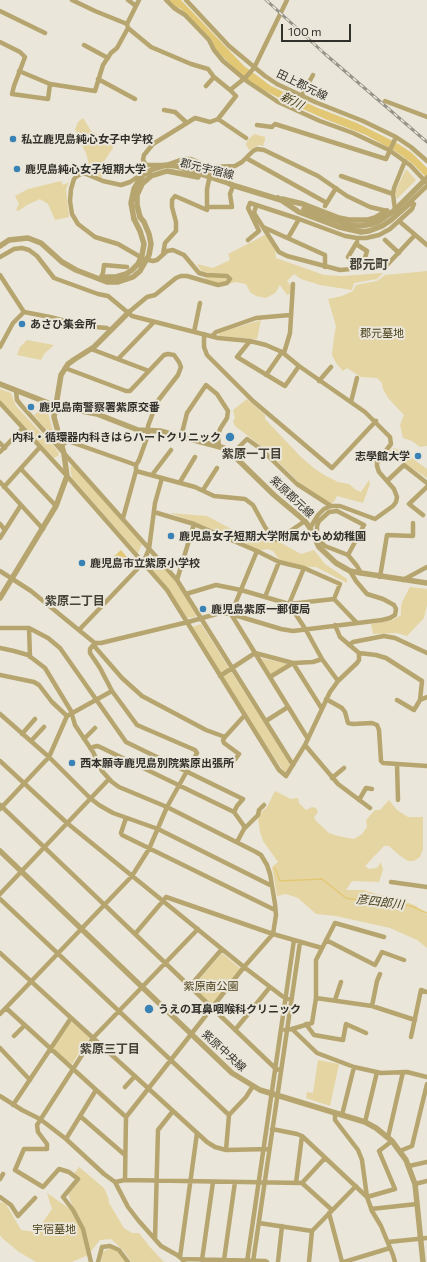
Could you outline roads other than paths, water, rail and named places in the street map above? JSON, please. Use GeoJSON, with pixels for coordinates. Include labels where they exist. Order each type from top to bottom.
{"type":"FeatureCollection","features":[{"type":"Feature","properties":{"kind":"street"},"geometry":{"type":"LineString","coordinates":[[73,0],[127,26],[151,47],[191,64],[208,69],[236,96],[218,119],[210,122],[195,118],[153,144],[144,155],[143,160],[146,165],[164,165]]}},
{"type":"Feature","properties":{"kind":"street"},"geometry":{"type":"LineString","coordinates":[[128,0],[136,6]]}},
{"type":"Feature","properties":{"kind":"street"},"geometry":{"type":"LineString","coordinates":[[19,71],[50,84],[95,91],[103,65],[117,48],[139,0]]}},
{"type":"Feature","properties":{"kind":"street"},"geometry":{"type":"LineString","coordinates":[[166,0],[174,8],[185,15],[209,40],[218,55],[245,79],[278,102],[390,150],[406,161],[427,185],[391,220],[382,226],[369,231],[360,232],[339,227],[299,212],[278,198]]}},
{"type":"Feature","properties":{"kind":"street","name":"田上郡元線"},"geometry":{"type":"LineString","coordinates":[[186,0],[229,46],[253,68],[277,84],[396,137],[412,147],[427,161]]}},
{"type":"Feature","properties":{"kind":"street"},"geometry":{"type":"LineString","coordinates":[[230,90],[245,79],[253,68],[287,0]]}},
{"type":"Feature","properties":{"kind":"street"},"geometry":{"type":"LineString","coordinates":[[0,11],[45,33]]}},
{"type":"Feature","properties":{"kind":"street"},"geometry":{"type":"LineString","coordinates":[[0,42],[20,52],[24,57],[12,94],[48,99],[50,84]]}},
{"type":"Feature","properties":{"kind":"street"},"geometry":{"type":"LineString","coordinates":[[84,45],[108,58]]}},
{"type":"Feature","properties":{"kind":"street"},"geometry":{"type":"LineString","coordinates":[[302,95],[313,74]]}},
{"type":"Feature","properties":{"kind":"street"},"geometry":{"type":"LineString","coordinates":[[206,86],[214,76]]}},
{"type":"Feature","properties":{"kind":"street"},"geometry":{"type":"LineString","coordinates":[[98,79],[135,99]]}},
{"type":"Feature","properties":{"kind":"street"},"geometry":{"type":"LineString","coordinates":[[385,101],[427,117]]}},
{"type":"Feature","properties":{"kind":"street"},"geometry":{"type":"LineString","coordinates":[[164,110],[175,112],[187,123]]}},
{"type":"Feature","properties":{"kind":"street"},"geometry":{"type":"LineString","coordinates":[[218,119],[246,138]]}},
{"type":"Feature","properties":{"kind":"street"},"geometry":{"type":"LineString","coordinates":[[257,125],[272,127],[275,124],[386,159],[396,137]]}},
{"type":"Feature","properties":{"kind":"street"},"geometry":{"type":"LineString","coordinates":[[0,598],[56,506],[67,476],[64,454],[54,417],[61,375],[65,368],[75,359],[91,349],[128,312],[147,297],[155,295],[181,276],[187,276],[218,285],[227,283],[230,279],[227,276],[206,275],[200,273],[184,254],[174,250],[168,251],[157,260],[147,260],[118,244],[95,237],[82,228],[74,219],[72,214],[70,189],[74,179],[77,176],[82,173],[103,181],[121,185],[130,182],[152,168],[184,159],[191,159],[210,167],[235,166],[257,149],[264,150],[318,176],[347,196],[387,212]]}},
{"type":"Feature","properties":{"kind":"street"},"geometry":{"type":"LineString","coordinates":[[246,158],[326,204],[336,188]]}},
{"type":"Feature","properties":{"kind":"street"},"geometry":{"type":"LineString","coordinates":[[396,210],[393,194],[394,188],[406,161]]}},
{"type":"Feature","properties":{"kind":"street"},"geometry":{"type":"LineString","coordinates":[[207,207],[207,189],[210,167]]}},
{"type":"Feature","properties":{"kind":"street","name":"郡元宇宿線"},"geometry":{"type":"LineString","coordinates":[[0,246],[9,240],[28,238],[42,243],[62,262],[76,270],[112,283],[133,277],[140,271],[149,255],[150,239],[144,222],[137,218],[136,200],[139,190],[147,178],[155,173],[172,171],[224,185],[232,185],[278,198],[349,225],[360,226],[378,222],[395,210],[427,178]]}},
{"type":"Feature","properties":{"kind":"street"},"geometry":{"type":"LineString","coordinates":[[341,176],[393,194]]}},
{"type":"Feature","properties":{"kind":"street"},"geometry":{"type":"LineString","coordinates":[[163,254],[165,243],[176,231],[176,222],[172,207],[172,200],[175,196],[207,210],[207,207],[232,207],[230,194],[232,185]]}},
{"type":"Feature","properties":{"kind":"street"},"geometry":{"type":"LineString","coordinates":[[278,198],[303,204],[339,218],[349,220],[368,220],[396,210],[410,203]]}},
{"type":"Feature","properties":{"kind":"street"},"geometry":{"type":"LineString","coordinates":[[248,240],[259,231],[248,208],[250,203],[345,236],[357,241],[367,251],[362,268],[340,270],[287,256],[279,252],[254,213],[256,206]]}},
{"type":"Feature","properties":{"kind":"street"},"geometry":{"type":"LineString","coordinates":[[348,257],[357,241],[379,235],[390,229],[412,210],[414,204],[410,203]]}},
{"type":"Feature","properties":{"kind":"street"},"geometry":{"type":"LineString","coordinates":[[100,279],[106,277],[116,277],[128,273],[136,267],[143,250],[143,238],[137,218]]}},
{"type":"Feature","properties":{"kind":"street"},"geometry":{"type":"LineString","coordinates":[[288,238],[299,219]]}},
{"type":"Feature","properties":{"kind":"street"},"geometry":{"type":"LineString","coordinates":[[399,221],[427,245]]}},
{"type":"Feature","properties":{"kind":"street"},"geometry":{"type":"LineString","coordinates":[[263,227],[325,255],[325,267]]}},
{"type":"Feature","properties":{"kind":"street"},"geometry":{"type":"LineString","coordinates":[[387,265],[415,235]]}},
{"type":"Feature","properties":{"kind":"street"},"geometry":{"type":"LineString","coordinates":[[385,240],[399,252]]}},
{"type":"Feature","properties":{"kind":"street"},"geometry":{"type":"LineString","coordinates":[[0,257],[14,249],[22,248],[29,250],[37,256],[54,278],[98,294],[108,296],[132,316],[212,336],[250,341],[266,345],[283,353],[376,421],[387,432],[391,441],[389,447],[377,462],[379,472],[394,489],[397,497],[393,506],[378,518],[372,519],[340,506],[330,506],[318,515],[310,528]]}},
{"type":"Feature","properties":{"kind":"street"},"geometry":{"type":"LineString","coordinates":[[100,279],[103,273],[104,265],[127,266]]}},
{"type":"Feature","properties":{"kind":"street"},"geometry":{"type":"LineString","coordinates":[[0,275],[24,312],[85,326],[107,328],[110,330]]}},
{"type":"Feature","properties":{"kind":"street"},"geometry":{"type":"LineString","coordinates":[[266,375],[283,353],[290,333],[293,284]]}},
{"type":"Feature","properties":{"kind":"street"},"geometry":{"type":"LineString","coordinates":[[194,332],[200,303]]}},
{"type":"Feature","properties":{"kind":"street"},"geometry":{"type":"LineString","coordinates":[[0,347],[13,322],[24,312]]}},
{"type":"Feature","properties":{"kind":"street"},"geometry":{"type":"LineString","coordinates":[[212,336],[216,332],[256,318],[290,315]]}},
{"type":"Feature","properties":{"kind":"street"},"geometry":{"type":"LineString","coordinates":[[118,359],[154,322]]}},
{"type":"Feature","properties":{"kind":"street"},"geometry":{"type":"LineString","coordinates":[[204,334],[204,347],[207,355],[253,401],[332,468],[376,421]]}},
{"type":"Feature","properties":{"kind":"street"},"geometry":{"type":"LineString","coordinates":[[250,341],[237,357],[285,386],[299,366]]}},
{"type":"Feature","properties":{"kind":"street"},"geometry":{"type":"LineString","coordinates":[[91,349],[149,371]]}},
{"type":"Feature","properties":{"kind":"street"},"geometry":{"type":"LineString","coordinates":[[65,368],[126,391],[130,391],[164,355],[168,354],[176,358],[181,367],[178,375],[157,402],[148,426],[148,435],[136,465],[136,471],[123,518]]}},
{"type":"Feature","properties":{"kind":"street"},"geometry":{"type":"LineString","coordinates":[[319,380],[331,367]]}},
{"type":"Feature","properties":{"kind":"street"},"geometry":{"type":"LineString","coordinates":[[351,402],[357,378]]}},
{"type":"Feature","properties":{"kind":"street","name":"紫原郡元線"},"geometry":{"type":"LineString","coordinates":[[0,384],[56,406],[97,414],[138,430],[160,432],[219,447],[232,454],[274,495],[305,521],[310,528],[316,543],[323,552],[336,563],[350,571],[360,574],[427,584]]}},
{"type":"Feature","properties":{"kind":"street"},"geometry":{"type":"LineString","coordinates":[[181,437],[187,413],[206,385],[217,394],[228,411],[227,418],[220,429],[218,436],[219,447]]}},
{"type":"Feature","properties":{"kind":"street"},"geometry":{"type":"LineString","coordinates":[[16,391],[17,400],[21,405],[177,580],[293,765]]}},
{"type":"Feature","properties":{"kind":"street"},"geometry":{"type":"LineString","coordinates":[[0,403],[67,476],[166,590],[188,622],[279,770],[286,776],[305,745],[326,699],[338,681],[357,663],[359,660],[359,653]]}},
{"type":"Feature","properties":{"kind":"street"},"geometry":{"type":"LineString","coordinates":[[0,452],[23,428]]}},
{"type":"Feature","properties":{"kind":"street"},"geometry":{"type":"LineString","coordinates":[[232,454],[247,439],[261,449],[297,484],[330,506]]}},
{"type":"Feature","properties":{"kind":"street"},"geometry":{"type":"LineString","coordinates":[[62,445],[68,441],[136,465]]}},
{"type":"Feature","properties":{"kind":"street"},"geometry":{"type":"LineString","coordinates":[[0,443],[4,448]]}},
{"type":"Feature","properties":{"kind":"street"},"geometry":{"type":"LineString","coordinates":[[4,487],[22,469],[40,447]]}},
{"type":"Feature","properties":{"kind":"street"},"geometry":{"type":"LineString","coordinates":[[152,475],[171,450]]}},
{"type":"Feature","properties":{"kind":"street"},"geometry":{"type":"LineString","coordinates":[[180,482],[195,457]]}},
{"type":"Feature","properties":{"kind":"street"},"geometry":{"type":"LineString","coordinates":[[387,481],[404,465],[427,483]]}},
{"type":"Feature","properties":{"kind":"street"},"geometry":{"type":"LineString","coordinates":[[202,490],[217,468]]}},
{"type":"Feature","properties":{"kind":"street"},"geometry":{"type":"LineString","coordinates":[[22,469],[56,506]]}},
{"type":"Feature","properties":{"kind":"street"},"geometry":{"type":"LineString","coordinates":[[136,471],[180,482],[214,496],[240,498],[250,502],[257,510],[270,535],[276,540],[305,521]]}},
{"type":"Feature","properties":{"kind":"street"},"geometry":{"type":"LineString","coordinates":[[79,630],[143,562],[149,549],[155,503],[162,478]]}},
{"type":"Feature","properties":{"kind":"street"},"geometry":{"type":"LineString","coordinates":[[0,482],[43,529]]}},
{"type":"Feature","properties":{"kind":"street"},"geometry":{"type":"LineString","coordinates":[[423,515],[409,504],[427,487]]}},
{"type":"Feature","properties":{"kind":"street"},"geometry":{"type":"LineString","coordinates":[[0,538],[21,505]]}},
{"type":"Feature","properties":{"kind":"street"},"geometry":{"type":"LineString","coordinates":[[348,555],[364,525],[337,511],[329,512],[319,521],[317,526],[317,533],[320,541],[325,546],[348,555],[357,566],[360,574]]}},
{"type":"Feature","properties":{"kind":"street"},"geometry":{"type":"LineString","coordinates":[[154,512],[194,524],[279,562],[304,568],[340,584],[334,598]]}},
{"type":"Feature","properties":{"kind":"street"},"geometry":{"type":"LineString","coordinates":[[380,576],[388,535],[413,536],[413,523]]}},
{"type":"Feature","properties":{"kind":"street"},"geometry":{"type":"LineString","coordinates":[[0,524],[5,530]]}},
{"type":"Feature","properties":{"kind":"street"},"geometry":{"type":"LineString","coordinates":[[177,580],[194,524]]}},
{"type":"Feature","properties":{"kind":"street"},"geometry":{"type":"LineString","coordinates":[[231,614],[257,551]]}},
{"type":"Feature","properties":{"kind":"street"},"geometry":{"type":"LineString","coordinates":[[265,597],[279,562]]}},
{"type":"Feature","properties":{"kind":"street"},"geometry":{"type":"LineString","coordinates":[[404,580],[427,567]]}},
{"type":"Feature","properties":{"kind":"street"},"geometry":{"type":"LineString","coordinates":[[289,604],[304,568]]}},
{"type":"Feature","properties":{"kind":"street"},"geometry":{"type":"LineString","coordinates":[[0,571],[31,591],[95,643],[95,647],[122,678],[142,696],[206,730],[225,738]]}},
{"type":"Feature","properties":{"kind":"street"},"geometry":{"type":"LineString","coordinates":[[95,643],[106,643],[188,622],[220,612],[293,631],[390,618],[395,614],[396,609],[394,605],[383,599],[367,594],[350,571]]}},
{"type":"Feature","properties":{"kind":"street"},"geometry":{"type":"LineString","coordinates":[[186,594],[216,585],[240,590],[289,604],[334,598]]}},
{"type":"Feature","properties":{"kind":"street"},"geometry":{"type":"LineString","coordinates":[[334,598],[357,623]]}},
{"type":"Feature","properties":{"kind":"street"},"geometry":{"type":"LineString","coordinates":[[289,604],[306,630],[322,659],[338,681]]}},
{"type":"Feature","properties":{"kind":"street"},"geometry":{"type":"LineString","coordinates":[[231,614],[308,739]]}},
{"type":"Feature","properties":{"kind":"street"},"geometry":{"type":"LineString","coordinates":[[335,626],[340,637],[359,653],[386,658],[422,681],[420,700],[414,710],[398,700]]}},
{"type":"Feature","properties":{"kind":"street"},"geometry":{"type":"LineString","coordinates":[[0,628],[29,628],[48,638],[63,652],[126,742],[243,799],[234,812]]}},
{"type":"Feature","properties":{"kind":"street"},"geometry":{"type":"LineString","coordinates":[[29,628],[30,657]]}},
{"type":"Feature","properties":{"kind":"street"},"geometry":{"type":"LineString","coordinates":[[349,646],[353,642],[384,636],[395,638],[427,653]]}},
{"type":"Feature","properties":{"kind":"street"},"geometry":{"type":"LineString","coordinates":[[0,1014],[132,876],[149,849],[167,807],[197,753],[195,750],[137,725],[112,691],[90,653],[90,649],[95,643]]}},
{"type":"Feature","properties":{"kind":"street"},"geometry":{"type":"LineString","coordinates":[[0,648],[14,650],[30,657],[45,668],[71,711],[49,758],[1,807],[275,1068],[281,1072]]}},
{"type":"Feature","properties":{"kind":"street"},"geometry":{"type":"LineString","coordinates":[[220,676],[255,653],[293,663],[313,662],[322,659]]}},
{"type":"Feature","properties":{"kind":"street"},"geometry":{"type":"LineString","coordinates":[[270,678],[293,663]]}},
{"type":"Feature","properties":{"kind":"street"},"geometry":{"type":"LineString","coordinates":[[293,663],[322,709]]}},
{"type":"Feature","properties":{"kind":"street"},"geometry":{"type":"LineString","coordinates":[[0,675],[34,682],[39,685],[52,702],[69,715],[90,748],[102,771],[119,787],[167,807],[237,842],[261,855],[267,865],[276,914],[273,934],[244,967],[192,1035],[126,1116],[125,1180]]}},
{"type":"Feature","properties":{"kind":"street"},"geometry":{"type":"LineString","coordinates":[[69,715],[112,691]]}},
{"type":"Feature","properties":{"kind":"street"},"geometry":{"type":"LineString","coordinates":[[420,700],[427,697]]}},
{"type":"Feature","properties":{"kind":"street"},"geometry":{"type":"LineString","coordinates":[[326,699],[342,708],[345,712],[348,723],[372,723],[377,725],[380,730],[381,761],[384,763],[427,766]]}},
{"type":"Feature","properties":{"kind":"street"},"geometry":{"type":"LineString","coordinates":[[266,721],[288,707]]}},
{"type":"Feature","properties":{"kind":"street"},"geometry":{"type":"LineString","coordinates":[[0,714],[31,741],[99,806],[113,814],[158,829],[272,886]]}},
{"type":"Feature","properties":{"kind":"street"},"geometry":{"type":"LineString","coordinates":[[234,761],[239,754],[224,743],[223,740],[245,715]]}},
{"type":"Feature","properties":{"kind":"street"},"geometry":{"type":"LineString","coordinates":[[22,734],[35,719]]}},
{"type":"Feature","properties":{"kind":"street"},"geometry":{"type":"LineString","coordinates":[[31,741],[44,727]]}},
{"type":"Feature","properties":{"kind":"street"},"geometry":{"type":"LineString","coordinates":[[84,739],[95,728]]}},
{"type":"Feature","properties":{"kind":"street"},"geometry":{"type":"LineString","coordinates":[[305,745],[338,784],[370,808]]}},
{"type":"Feature","properties":{"kind":"street"},"geometry":{"type":"LineString","coordinates":[[90,748],[97,746],[100,747],[179,787],[234,812],[244,826],[244,829]]}},
{"type":"Feature","properties":{"kind":"street"},"geometry":{"type":"LineString","coordinates":[[0,761],[67,823],[244,967],[285,998],[291,1000]]}},
{"type":"Feature","properties":{"kind":"street"},"geometry":{"type":"LineString","coordinates":[[397,764],[398,800]]}},
{"type":"Feature","properties":{"kind":"street"},"geometry":{"type":"LineString","coordinates":[[332,778],[344,768]]}},
{"type":"Feature","properties":{"kind":"street"},"geometry":{"type":"LineString","coordinates":[[0,894],[109,779]]}},
{"type":"Feature","properties":{"kind":"street"},"geometry":{"type":"LineString","coordinates":[[359,800],[366,788],[372,790]]}},
{"type":"Feature","properties":{"kind":"street"},"geometry":{"type":"LineString","coordinates":[[237,842],[244,829],[264,805]]}},
{"type":"Feature","properties":{"kind":"street"},"geometry":{"type":"LineString","coordinates":[[126,818],[121,832],[122,835],[275,910]]}},
{"type":"Feature","properties":{"kind":"street","name":"紫原中央線"},"geometry":{"type":"LineString","coordinates":[[0,851],[232,1073],[253,1086],[365,1122],[376,1128],[390,1139],[400,1151],[409,1166],[415,1184],[417,1204],[424,1238],[423,1262]]}},
{"type":"Feature","properties":{"kind":"street"},"geometry":{"type":"LineString","coordinates":[[392,882],[427,887]]}},
{"type":"Feature","properties":{"kind":"street"},"geometry":{"type":"LineString","coordinates":[[135,934],[166,897],[273,934],[322,948]]}},
{"type":"Feature","properties":{"kind":"street"},"geometry":{"type":"LineString","coordinates":[[0,898],[229,1115]]}},
{"type":"Feature","properties":{"kind":"street"},"geometry":{"type":"LineString","coordinates":[[281,1030],[292,1029],[312,1022],[316,998],[316,960],[335,923],[384,937]]}},
{"type":"Feature","properties":{"kind":"street"},"geometry":{"type":"LineString","coordinates":[[91,1262],[82,1229],[73,1210],[63,1197],[78,1179],[69,1172],[59,1169],[43,1187],[15,1170],[24,1149],[47,1149],[47,1144],[38,1132],[37,1125],[72,1068],[93,1038],[198,929]]}},
{"type":"Feature","properties":{"kind":"street"},"geometry":{"type":"LineString","coordinates":[[254,1261],[270,1149],[275,1094],[275,1068],[294,940]]}},
{"type":"Feature","properties":{"kind":"street"},"geometry":{"type":"LineString","coordinates":[[326,940],[375,965],[382,952],[404,960]]}},
{"type":"Feature","properties":{"kind":"street"},"geometry":{"type":"LineString","coordinates":[[247,1261],[263,1149],[281,1072],[300,942]]}},
{"type":"Feature","properties":{"kind":"street"},"geometry":{"type":"LineString","coordinates":[[190,986],[222,949]]}},
{"type":"Feature","properties":{"kind":"street"},"geometry":{"type":"LineString","coordinates":[[0,953],[207,1142],[215,1147],[226,1150],[270,1149]]}},
{"type":"Feature","properties":{"kind":"street"},"geometry":{"type":"LineString","coordinates":[[372,1006],[377,981],[380,974]]}},
{"type":"Feature","properties":{"kind":"street"},"geometry":{"type":"LineString","coordinates":[[335,1000],[341,982]]}},
{"type":"Feature","properties":{"kind":"street"},"geometry":{"type":"LineString","coordinates":[[235,1030],[270,987]]}},
{"type":"Feature","properties":{"kind":"street"},"geometry":{"type":"LineString","coordinates":[[411,1037],[421,990],[427,992]]}},
{"type":"Feature","properties":{"kind":"street"},"geometry":{"type":"LineString","coordinates":[[316,998],[372,1006],[415,1020]]}},
{"type":"Feature","properties":{"kind":"street"},"geometry":{"type":"LineString","coordinates":[[6,1008],[126,1116]]}},
{"type":"Feature","properties":{"kind":"street"},"geometry":{"type":"LineString","coordinates":[[13,1105],[71,1018]]}},
{"type":"Feature","properties":{"kind":"street"},"geometry":{"type":"LineString","coordinates":[[306,1024],[314,1034],[343,1040],[346,1024],[366,1033]]}},
{"type":"Feature","properties":{"kind":"street"},"geometry":{"type":"LineString","coordinates":[[14,1036],[25,1025]]}},
{"type":"Feature","properties":{"kind":"street"},"geometry":{"type":"LineString","coordinates":[[292,1029],[317,1053],[354,1067],[377,1072],[403,1072],[427,1077]]}},
{"type":"Feature","properties":{"kind":"street"},"geometry":{"type":"LineString","coordinates":[[0,1048],[30,1080]]}},
{"type":"Feature","properties":{"kind":"street"},"geometry":{"type":"LineString","coordinates":[[342,1115],[354,1067]]}},
{"type":"Feature","properties":{"kind":"street"},"geometry":{"type":"LineString","coordinates":[[365,1122],[377,1072]]}},
{"type":"Feature","properties":{"kind":"street"},"geometry":{"type":"LineString","coordinates":[[367,1197],[395,1189],[379,1151],[390,1139],[403,1072]]}},
{"type":"Feature","properties":{"kind":"street"},"geometry":{"type":"LineString","coordinates":[[125,1087],[135,1076]]}},
{"type":"Feature","properties":{"kind":"street"},"geometry":{"type":"LineString","coordinates":[[400,1151],[412,1146],[427,1084]]}},
{"type":"Feature","properties":{"kind":"street"},"geometry":{"type":"LineString","coordinates":[[226,1150],[229,1115],[246,1097],[253,1086]]}},
{"type":"Feature","properties":{"kind":"street"},"geometry":{"type":"LineString","coordinates":[[66,1139],[96,1090]]}},
{"type":"Feature","properties":{"kind":"street"},"geometry":{"type":"LineString","coordinates":[[0,1096],[13,1105],[40,1119],[66,1139],[104,1174],[115,1182],[128,1207],[161,1246],[182,1259],[267,1262]]}},
{"type":"Feature","properties":{"kind":"street"},"geometry":{"type":"LineString","coordinates":[[155,1239],[158,1128],[173,1111]]}},
{"type":"Feature","properties":{"kind":"street"},"geometry":{"type":"LineString","coordinates":[[335,1113],[335,1120],[358,1150],[362,1160],[367,1197],[371,1209],[388,1242],[395,1262]]}},
{"type":"Feature","properties":{"kind":"street"},"geometry":{"type":"LineString","coordinates":[[80,1116],[125,1155]]}},
{"type":"Feature","properties":{"kind":"street"},"geometry":{"type":"LineString","coordinates":[[272,1129],[302,1136],[367,1197]]}},
{"type":"Feature","properties":{"kind":"street"},"geometry":{"type":"LineString","coordinates":[[182,1259],[197,1133]]}},
{"type":"Feature","properties":{"kind":"street"},"geometry":{"type":"LineString","coordinates":[[296,1183],[302,1136]]}},
{"type":"Feature","properties":{"kind":"street"},"geometry":{"type":"LineString","coordinates":[[302,1183],[325,1158]]}},
{"type":"Feature","properties":{"kind":"street"},"geometry":{"type":"LineString","coordinates":[[409,1166],[427,1162]]}},
{"type":"Feature","properties":{"kind":"street"},"geometry":{"type":"LineString","coordinates":[[0,1179],[2,1174]]}},
{"type":"Feature","properties":{"kind":"street"},"geometry":{"type":"LineString","coordinates":[[115,1182],[125,1180],[302,1183],[331,1212],[343,1262],[390,1248]]}},
{"type":"Feature","properties":{"kind":"street"},"geometry":{"type":"LineString","coordinates":[[415,1184],[427,1181]]}},
{"type":"Feature","properties":{"kind":"street"},"geometry":{"type":"LineString","coordinates":[[202,1260],[213,1182]]}},
{"type":"Feature","properties":{"kind":"street"},"geometry":{"type":"LineString","coordinates":[[224,1260],[235,1182]]}},
{"type":"Feature","properties":{"kind":"street"},"geometry":{"type":"LineString","coordinates":[[308,1262],[312,1231],[356,1186]]}},
{"type":"Feature","properties":{"kind":"street"},"geometry":{"type":"LineString","coordinates":[[0,1197],[11,1204],[18,1216],[35,1198]]}},
{"type":"Feature","properties":{"kind":"street"},"geometry":{"type":"LineString","coordinates":[[371,1209],[417,1204]]}},
{"type":"Feature","properties":{"kind":"street"},"geometry":{"type":"LineString","coordinates":[[259,1223],[312,1231]]}},
{"type":"Feature","properties":{"kind":"street"},"geometry":{"type":"LineString","coordinates":[[278,1262],[282,1226]]}},
{"type":"Feature","properties":{"kind":"street"},"geometry":{"type":"LineString","coordinates":[[388,1242],[424,1238]]}},
{"type":"Feature","properties":{"kind":"street"},"geometry":{"type":"LineString","coordinates":[[98,1262],[102,1247],[110,1246],[119,1250],[128,1262]]}},
{"type":"Feature","properties":{"kind":"water","name":"新川"},"geometry":{"type":"Polygon","coordinates":[[[168,0],[181,0],[244,66],[271,86],[318,108],[357,123],[397,143],[412,153],[427,168],[427,178],[412,163],[395,151],[366,135],[325,119],[254,85],[239,73],[215,49],[211,39],[180,8],[175,7],[168,0]]]}},
{"type":"Feature","properties":{"kind":"water"},"geometry":{"type":"Polygon","coordinates":[[[121,550],[132,563],[126,568],[120,562],[117,565],[111,559],[121,550]]]}},
{"type":"Feature","properties":{"kind":"waterway","name":"彦四郎川"},"geometry":{"type":"LineString","coordinates":[[275,868],[280,881],[322,879],[346,898],[411,906],[427,913]]}},
{"type":"Feature","properties":{"kind":"railway"},"geometry":{"type":"LineString","coordinates":[[266,0],[325,54],[427,142]]}},
{"type":"Feature","properties":{"kind":"place","name":"私立鹿児島純心女子中学校"},"geometry":{"type":"Point","coordinates":[13,139]}},
{"type":"Feature","properties":{"kind":"place","name":"鹿児島純心女子短期大学"},"geometry":{"type":"Point","coordinates":[17,169]}},
{"type":"Feature","properties":{"kind":"place","name":"あさひ集会所"},"geometry":{"type":"Point","coordinates":[22,324]}},
{"type":"Feature","properties":{"kind":"place","name":"鹿児島南警察署紫原交番"},"geometry":{"type":"Point","coordinates":[31,407]}},
{"type":"Feature","properties":{"kind":"place","name":"内科・循環器内科きはらハートクリニック"},"geometry":{"type":"Point","coordinates":[230,437]}},
{"type":"Feature","properties":{"kind":"place","name":"志學館大学"},"geometry":{"type":"Point","coordinates":[418,456]}},
{"type":"Feature","properties":{"kind":"place","name":"鹿児島女子短期大学附属かもめ幼稚園"},"geometry":{"type":"Point","coordinates":[171,536]}},
{"type":"Feature","properties":{"kind":"place","name":"鹿児島市立紫原小学校"},"geometry":{"type":"Point","coordinates":[82,563]}},
{"type":"Feature","properties":{"kind":"place","name":"鹿児島紫原一郵便局"},"geometry":{"type":"Point","coordinates":[203,609]}},
{"type":"Feature","properties":{"kind":"place","name":"西本願寺鹿児島別院紫原出張所"},"geometry":{"type":"Point","coordinates":[72,763]}},
{"type":"Feature","properties":{"kind":"place","name":"うえの耳鼻咽喉科クリニック"},"geometry":{"type":"Point","coordinates":[149,1009]}},
{"type":"Feature","properties":{"kind":"district","name":"郡元町"},"geometry":{"type":"Point","coordinates":[369,265]}},
{"type":"Feature","properties":{"kind":"district","name":"紫原一丁目"},"geometry":{"type":"Point","coordinates":[252,454]}},
{"type":"Feature","properties":{"kind":"district","name":"紫原二丁目"},"geometry":{"type":"Point","coordinates":[75,601]}},
{"type":"Feature","properties":{"kind":"district","name":"紫原三丁目"},"geometry":{"type":"Point","coordinates":[110,1049]}},
{"type":"Feature","properties":{"kind":"park label","name":"郡元墓地"},"geometry":{"type":"Point","coordinates":[382,333]}},
{"type":"Feature","properties":{"kind":"park label","name":"紫原南公園"},"geometry":{"type":"Point","coordinates":[211,986]}},
{"type":"Feature","properties":{"kind":"park label","name":"宇宿墓地"},"geometry":{"type":"Point","coordinates":[54,1229]}}]}
